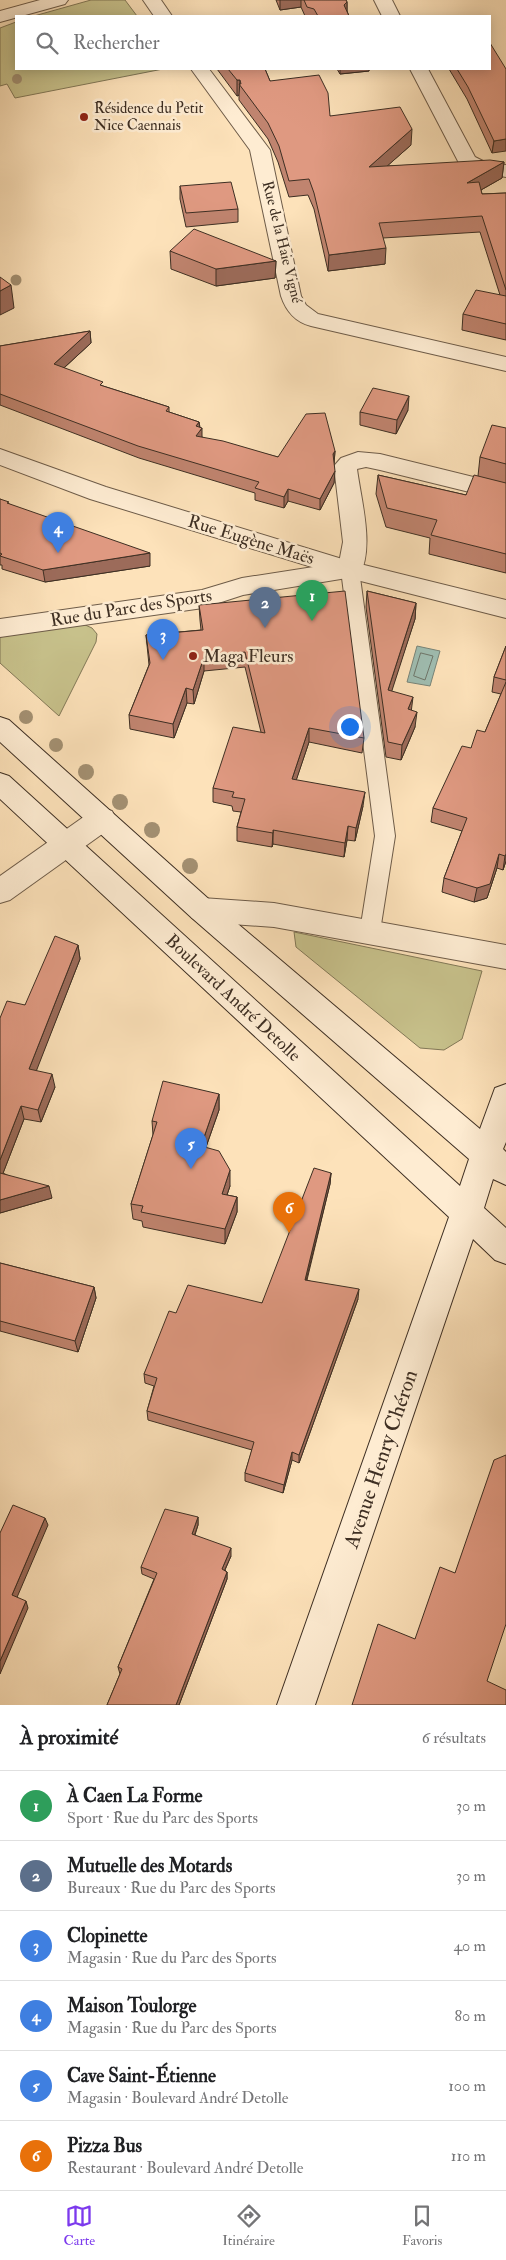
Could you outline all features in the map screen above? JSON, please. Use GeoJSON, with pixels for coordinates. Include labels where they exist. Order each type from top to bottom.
{"type":"FeatureCollection","features":[{"type":"Feature","properties":{"kind":"street"},"geometry":{"type":"LineString","coordinates":[[0,17],[59,0]]}},
{"type":"Feature","properties":{"kind":"street"},"geometry":{"type":"LineString","coordinates":[[152,0],[162,15]]}},
{"type":"Feature","properties":{"kind":"street"},"geometry":{"type":"LineString","coordinates":[[383,0],[390,15]]}},
{"type":"Feature","properties":{"kind":"street","name":"Rue de la Haie Vigné"},"geometry":{"type":"LineString","coordinates":[[201,70],[260,150],[291,296],[294,306],[301,314],[311,319],[506,364]]}},
{"type":"Feature","properties":{"kind":"street"},"geometry":{"type":"LineString","coordinates":[[420,70],[467,161],[480,168],[506,171]]}},
{"type":"Feature","properties":{"kind":"street","name":"Rue Eugène Maës"},"geometry":{"type":"LineString","coordinates":[[0,457],[98,493],[350,570],[506,610]]}},
{"type":"Feature","properties":{"kind":"street"},"geometry":{"type":"LineString","coordinates":[[350,570],[355,542],[345,466],[353,460],[363,459],[380,462],[506,493]]}},
{"type":"Feature","properties":{"kind":"street","name":"Rue du Parc des Sports"},"geometry":{"type":"LineString","coordinates":[[0,628],[203,599],[242,587],[350,570]]}},
{"type":"Feature","properties":{"kind":"street"},"geometry":{"type":"LineString","coordinates":[[0,727],[202,910],[496,1163]]}},
{"type":"Feature","properties":{"kind":"street","name":"Boulevard André Detolle"},"geometry":{"type":"LineString","coordinates":[[0,783],[67,845],[470,1199],[506,1249]]}},
{"type":"Feature","properties":{"kind":"street"},"geometry":{"type":"LineString","coordinates":[[0,892],[35,864],[67,845],[102,819]]}},
{"type":"Feature","properties":{"kind":"street"},"geometry":{"type":"LineString","coordinates":[[202,910],[274,915],[506,957]]}},
{"type":"Feature","properties":{"kind":"street","name":"Avenue Henry Chéron"},"geometry":{"type":"LineString","coordinates":[[296,1705],[470,1199],[496,1163],[506,1097]]}},
{"type":"Feature","properties":{"kind":"lane"},"geometry":{"type":"LineString","coordinates":[[350,570],[385,836],[370,931]]}},
{"type":"Feature","properties":{"kind":"shaded area"},"geometry":{"type":"Polygon","coordinates":[[[91,0],[125,0],[136,15],[38,15],[91,0]]]}},
{"type":"Feature","properties":{"kind":"shaded area"},"geometry":{"type":"Polygon","coordinates":[[[15,22],[15,70],[158,70],[15,98],[7,84],[0,86],[0,28],[15,22]]]}},
{"type":"Feature","properties":{"kind":"shaded area"},"geometry":{"type":"Polygon","coordinates":[[[83,624],[92,628],[97,634],[96,642],[59,716],[0,663],[0,637],[83,624]]]}},
{"type":"Feature","properties":{"kind":"shaded area"},"geometry":{"type":"Polygon","coordinates":[[[294,932],[482,971],[462,1039],[444,1050],[420,1048],[296,947],[294,932]]]}},
{"type":"Feature","properties":{"kind":"water"},"geometry":{"type":"Polygon","coordinates":[[[417,646],[440,651],[430,686],[407,682],[417,646]]]}},
{"type":"Feature","properties":{"kind":"building"},"geometry":{"type":"Polygon","coordinates":[[[304,0],[346,0],[347,2],[344,5],[349,15],[317,15],[314,9],[307,7],[304,0]]]}},
{"type":"Feature","properties":{"kind":"building"},"geometry":{"type":"Polygon","coordinates":[[[491,45],[506,69],[506,139],[494,141],[458,70],[491,70],[491,45]]]}},
{"type":"Feature","properties":{"kind":"building"},"geometry":{"type":"Polygon","coordinates":[[[229,70],[265,70],[270,81],[319,75],[328,93],[330,116],[400,107],[412,129],[369,167],[490,160],[504,162],[467,183],[479,182],[482,194],[506,193],[506,290],[482,216],[379,223],[386,248],[329,255],[309,179],[289,181],[279,146],[268,123],[239,84],[241,84],[240,80],[237,80],[229,70]]]}},
{"type":"Feature","properties":{"kind":"building"},"geometry":{"type":"Polygon","coordinates":[[[231,182],[238,209],[186,213],[180,186],[231,182]]]}},
{"type":"Feature","properties":{"kind":"building"},"geometry":{"type":"Polygon","coordinates":[[[194,229],[276,261],[216,269],[170,251],[194,229]]]}},
{"type":"Feature","properties":{"kind":"building"},"geometry":{"type":"Polygon","coordinates":[[[0,277],[11,285],[0,291],[0,277]]]}},
{"type":"Feature","properties":{"kind":"building"},"geometry":{"type":"Polygon","coordinates":[[[476,290],[506,296],[506,324],[463,314],[476,290]]]}},
{"type":"Feature","properties":{"kind":"building"},"geometry":{"type":"Polygon","coordinates":[[[90,331],[54,364],[103,382],[100,385],[169,407],[166,411],[199,422],[196,426],[202,428],[196,436],[223,441],[278,457],[306,414],[325,413],[335,451],[333,454],[335,471],[320,499],[288,489],[284,497],[255,488],[259,482],[138,446],[0,394],[0,346],[90,331]]]}},
{"type":"Feature","properties":{"kind":"building"},"geometry":{"type":"Polygon","coordinates":[[[373,388],[409,396],[397,420],[360,412],[373,388]]]}},
{"type":"Feature","properties":{"kind":"building"},"geometry":{"type":"Polygon","coordinates":[[[492,425],[506,428],[506,464],[480,457],[492,425]]]}},
{"type":"Feature","properties":{"kind":"building"},"geometry":{"type":"Polygon","coordinates":[[[378,475],[466,495],[474,475],[506,483],[506,554],[431,535],[437,520],[387,508],[378,475]]]}},
{"type":"Feature","properties":{"kind":"building"},"geometry":{"type":"Polygon","coordinates":[[[0,499],[150,553],[43,570],[0,556],[2,554],[0,553],[0,499]]]}},
{"type":"Feature","properties":{"kind":"building"},"geometry":{"type":"Polygon","coordinates":[[[345,591],[364,738],[309,728],[292,779],[365,792],[356,828],[348,826],[345,843],[273,830],[273,833],[237,827],[245,799],[232,797],[234,792],[213,788],[233,727],[265,733],[245,652],[204,657],[193,690],[186,688],[173,724],[129,715],[150,663],[146,635],[203,630],[199,605],[345,591]]]}},
{"type":"Feature","properties":{"kind":"building"},"geometry":{"type":"Polygon","coordinates":[[[367,591],[416,603],[388,690],[413,697],[408,709],[417,712],[402,745],[388,742],[367,591]]]}},
{"type":"Feature","properties":{"kind":"building"},"geometry":{"type":"Polygon","coordinates":[[[506,646],[506,680],[494,677],[506,646]]]}},
{"type":"Feature","properties":{"kind":"building"},"geometry":{"type":"Polygon","coordinates":[[[506,682],[506,854],[505,856],[499,854],[490,884],[477,888],[444,878],[467,818],[433,808],[462,746],[471,748],[477,730],[485,732],[506,682]]]}},
{"type":"Feature","properties":{"kind":"building"},"geometry":{"type":"Polygon","coordinates":[[[55,936],[78,945],[29,1069],[52,1074],[38,1110],[21,1106],[0,1160],[0,1018],[7,1001],[25,1005],[55,936]]]}},
{"type":"Feature","properties":{"kind":"building"},"geometry":{"type":"Polygon","coordinates":[[[163,1081],[219,1094],[201,1146],[219,1151],[230,1170],[222,1194],[237,1197],[225,1229],[141,1212],[143,1206],[131,1204],[157,1122],[152,1121],[163,1081]]]}},
{"type":"Feature","properties":{"kind":"building"},"geometry":{"type":"Polygon","coordinates":[[[314,1168],[331,1173],[305,1280],[359,1289],[299,1455],[292,1452],[284,1485],[245,1473],[254,1442],[147,1411],[157,1378],[144,1374],[169,1311],[176,1313],[188,1285],[262,1303],[314,1168]]]}},
{"type":"Feature","properties":{"kind":"building"},"geometry":{"type":"Polygon","coordinates":[[[0,1173],[49,1186],[0,1200],[0,1173]]]}},
{"type":"Feature","properties":{"kind":"building"},"geometry":{"type":"Polygon","coordinates":[[[0,1263],[94,1287],[75,1341],[0,1321],[0,1263]]]}},
{"type":"Feature","properties":{"kind":"building"},"geometry":{"type":"Polygon","coordinates":[[[506,1455],[506,1624],[487,1681],[506,1690],[506,1705],[352,1705],[378,1624],[415,1639],[440,1567],[455,1573],[494,1460],[506,1455]]]}},
{"type":"Feature","properties":{"kind":"building"},"geometry":{"type":"Polygon","coordinates":[[[13,1505],[45,1518],[12,1595],[26,1601],[0,1661],[0,1533],[13,1505]]]}},
{"type":"Feature","properties":{"kind":"building"},"geometry":{"type":"Polygon","coordinates":[[[165,1509],[198,1517],[192,1534],[231,1548],[222,1569],[227,1572],[176,1705],[107,1705],[122,1669],[118,1667],[157,1573],[141,1567],[165,1509]]]}},
{"type":"Feature","properties":{"kind":"place","name":"Résidence du Petit Nice Caennais"},"geometry":{"type":"Point","coordinates":[84,117]}},
{"type":"Feature","properties":{"kind":"place","name":"Maison Toulorge"},"geometry":{"type":"Point","coordinates":[58,553]}},
{"type":"Feature","properties":{"kind":"place","name":"À Caen La Forme"},"geometry":{"type":"Point","coordinates":[312,621]}},
{"type":"Feature","properties":{"kind":"place","name":"Mutuelle des Motards"},"geometry":{"type":"Point","coordinates":[265,628]}},
{"type":"Feature","properties":{"kind":"place","name":"Maga Fleurs"},"geometry":{"type":"Point","coordinates":[193,656]}},
{"type":"Feature","properties":{"kind":"place","name":"Clopinette"},"geometry":{"type":"Point","coordinates":[163,660]}},
{"type":"Feature","properties":{"kind":"place","name":"Cave Saint-Étienne"},"geometry":{"type":"Point","coordinates":[191,1169]}},
{"type":"Feature","properties":{"kind":"place","name":"Pizza Bus"},"geometry":{"type":"Point","coordinates":[289,1233]}}]}
